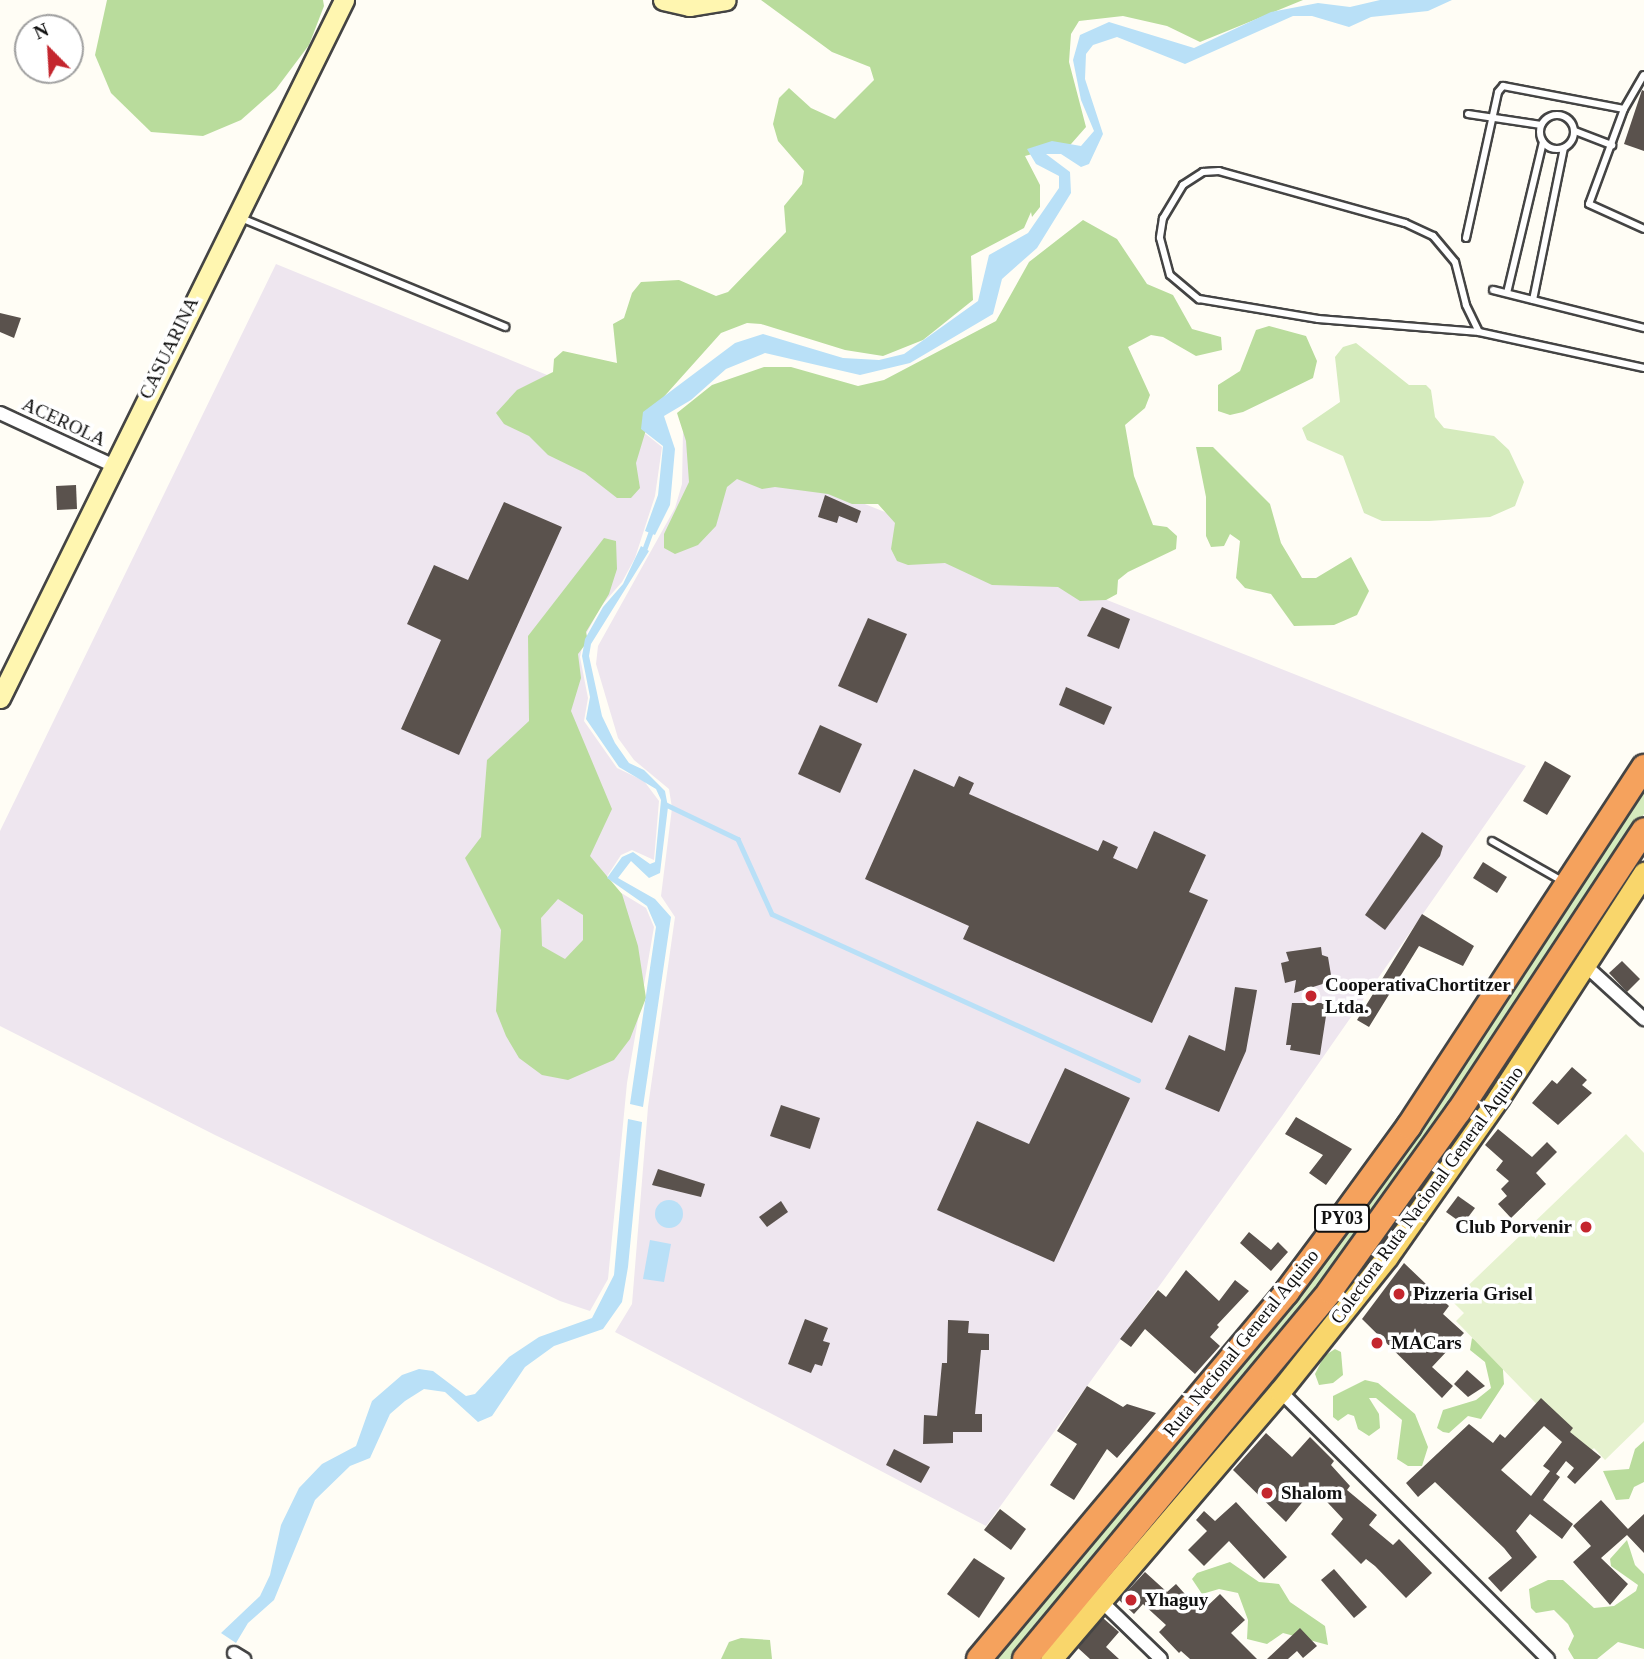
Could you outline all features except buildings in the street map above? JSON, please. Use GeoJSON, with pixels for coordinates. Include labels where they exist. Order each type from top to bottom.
{"type":"FeatureCollection","features":[{"type":"Feature","properties":{"kind":"highway","name":"Ruta Nacional General Aquino"},"geometry":{"type":"LineString","coordinates":[[977,1659],[1286,1293],[1409,1126],[1644,767]]}},
{"type":"Feature","properties":{"kind":"highway","name":"Ruta Nacional General Aquino"},"geometry":{"type":"LineString","coordinates":[[1025,1659],[1330,1291],[1459,1111],[1644,830]]}},
{"type":"Feature","properties":{"kind":"main road"},"geometry":{"type":"LineString","coordinates":[[1459,1111],[1642,876]]}},
{"type":"Feature","properties":{"kind":"main road","name":"Colectora Ruta Nacional General Aquino"},"geometry":{"type":"LineString","coordinates":[[1051,1659],[1280,1391],[1387,1257],[1586,967],[1642,876]]}},
{"type":"Feature","properties":{"kind":"street","name":"CASUARINA"},"geometry":{"type":"LineString","coordinates":[[0,698],[234,215],[344,0]]}},
{"type":"Feature","properties":{"kind":"street"},"geometry":{"type":"LineString","coordinates":[[663,0],[689,6],[726,0]]}},
{"type":"Feature","properties":{"kind":"street","name":"ACEROLA"},"geometry":{"type":"LineString","coordinates":[[0,413],[112,465]]}},
{"type":"Feature","properties":{"kind":"street"},"geometry":{"type":"LineString","coordinates":[[1586,967],[1644,1019]]}},
{"type":"Feature","properties":{"kind":"street"},"geometry":{"type":"LineString","coordinates":[[1280,1391],[1548,1659]]}},
{"type":"Feature","properties":{"kind":"street"},"geometry":{"type":"LineString","coordinates":[[1101,1601],[1161,1659]]}},
{"type":"Feature","properties":{"kind":"lane"},"geometry":{"type":"LineString","coordinates":[[1644,75],[1624,109],[1589,204],[1644,229]]}},
{"type":"Feature","properties":{"kind":"lane"},"geometry":{"type":"LineString","coordinates":[[1466,238],[1492,119],[1503,86],[1624,109]]}},
{"type":"Feature","properties":{"kind":"lane"},"geometry":{"type":"LineString","coordinates":[[1468,114],[1541,125]]}},
{"type":"Feature","properties":{"kind":"lane"},"geometry":{"type":"LineString","coordinates":[[1507,293],[1543,142],[1541,125],[1545,119],[1560,114],[1573,123],[1575,131],[1564,148],[1533,300]]}},
{"type":"Feature","properties":{"kind":"lane"},"geometry":{"type":"LineString","coordinates":[[1575,131],[1612,145]]}},
{"type":"Feature","properties":{"kind":"lane"},"geometry":{"type":"LineString","coordinates":[[1543,142],[1557,149],[1564,148]]}},
{"type":"Feature","properties":{"kind":"lane"},"geometry":{"type":"LineString","coordinates":[[1479,332],[1455,262],[1433,236],[1405,223],[1219,170],[1203,172],[1183,186],[1163,218],[1160,238],[1170,275],[1199,299],[1318,319],[1479,332],[1644,368]]}},
{"type":"Feature","properties":{"kind":"lane"},"geometry":{"type":"LineString","coordinates":[[234,215],[505,327]]}},
{"type":"Feature","properties":{"kind":"lane"},"geometry":{"type":"LineString","coordinates":[[1493,290],[1644,328]]}},
{"type":"Feature","properties":{"kind":"lane"},"geometry":{"type":"LineString","coordinates":[[1492,841],[1567,883]]}},
{"type":"Feature","properties":{"kind":"shaded area"},"geometry":{"type":"Polygon","coordinates":[[[276,264],[640,413],[637,427],[662,447],[655,496],[635,558],[622,582],[601,606],[584,638],[580,657],[588,698],[584,721],[617,768],[644,781],[659,801],[654,860],[632,850],[621,855],[606,878],[608,885],[646,908],[654,927],[627,1083],[608,1279],[590,1311],[560,1301],[215,1135],[0,1026],[0,831],[276,264]]]}},
{"type":"Feature","properties":{"kind":"shaded area"},"geometry":{"type":"Polygon","coordinates":[[[683,432],[1526,766],[1282,1116],[986,1526],[615,1332],[632,1304],[648,1107],[675,917],[661,896],[672,808],[669,789],[634,760],[618,738],[596,664],[598,646],[675,508],[682,484],[683,432]]]}},
{"type":"Feature","properties":{"kind":"green space"},"geometry":{"type":"Polygon","coordinates":[[[107,0],[323,0],[324,6],[309,45],[276,89],[241,120],[203,136],[151,132],[111,93],[95,55],[107,0]]]}},
{"type":"Feature","properties":{"kind":"green space"},"geometry":{"type":"Polygon","coordinates":[[[761,0],[1303,0],[1200,42],[1167,26],[1123,16],[1079,21],[1071,34],[1069,62],[1086,127],[1064,152],[1050,149],[1025,156],[1040,185],[1040,207],[1032,217],[1031,212],[1024,228],[971,256],[973,300],[923,340],[883,356],[845,350],[761,324],[747,323],[721,333],[652,410],[636,463],[640,488],[631,498],[617,498],[585,473],[548,455],[529,436],[504,424],[496,413],[517,390],[553,372],[554,359],[563,351],[617,363],[613,324],[624,318],[632,293],[641,282],[679,280],[716,296],[728,292],[786,232],[784,206],[802,184],[804,171],[778,141],[773,124],[779,98],[789,88],[811,108],[835,119],[874,80],[870,67],[832,52],[761,0]]]}},
{"type":"Feature","properties":{"kind":"green space"},"geometry":{"type":"Polygon","coordinates":[[[1083,220],[1117,239],[1147,284],[1173,295],[1192,329],[1221,337],[1222,350],[1196,356],[1163,337],[1151,335],[1128,347],[1150,395],[1145,408],[1125,425],[1134,476],[1153,525],[1167,527],[1177,536],[1176,549],[1128,572],[1118,580],[1117,594],[1106,600],[1080,601],[1058,587],[992,585],[945,563],[908,565],[897,561],[891,549],[895,523],[878,504],[852,504],[828,494],[775,487],[762,489],[737,479],[727,487],[716,526],[698,545],[675,554],[664,548],[664,534],[689,482],[686,441],[677,413],[712,385],[764,367],[791,367],[858,386],[884,380],[996,321],[1029,262],[1083,220]]]}},
{"type":"Feature","properties":{"kind":"green space"},"geometry":{"type":"Polygon","coordinates":[[[1269,326],[1306,336],[1317,361],[1313,378],[1243,412],[1230,415],[1218,411],[1218,385],[1240,371],[1256,330],[1269,326]]]}},
{"type":"Feature","properties":{"kind":"green space"},"geometry":{"type":"Polygon","coordinates":[[[1356,343],[1409,385],[1426,385],[1431,390],[1435,417],[1444,428],[1494,436],[1509,450],[1524,482],[1515,506],[1490,517],[1429,521],[1382,521],[1364,513],[1343,456],[1307,440],[1302,428],[1340,402],[1335,357],[1343,347],[1356,343]]]}},
{"type":"Feature","properties":{"kind":"green space"},"geometry":{"type":"Polygon","coordinates":[[[1196,447],[1213,447],[1270,504],[1281,543],[1302,578],[1316,578],[1351,557],[1369,591],[1357,615],[1334,625],[1294,626],[1271,594],[1245,588],[1236,578],[1240,541],[1230,534],[1224,546],[1211,547],[1206,536],[1206,497],[1196,447]]]}},
{"type":"Feature","properties":{"kind":"green space"},"geometry":{"type":"Polygon","coordinates":[[[604,538],[616,541],[617,569],[609,594],[586,632],[588,641],[578,654],[581,678],[571,711],[612,809],[590,856],[622,894],[638,946],[646,998],[630,1039],[614,1060],[568,1080],[542,1075],[519,1058],[506,1036],[496,1011],[501,930],[465,858],[481,837],[487,760],[529,721],[528,636],[604,538]],[[558,899],[541,918],[542,946],[565,959],[583,940],[583,915],[558,899]]]}},
{"type":"Feature","properties":{"kind":"green space"},"geometry":{"type":"Polygon","coordinates":[[[1644,786],[1644,814],[1373,1220],[1013,1659],[993,1659],[1191,1420],[1644,786]]]}},
{"type":"Feature","properties":{"kind":"green space","name":"Club Porvenir"},"geometry":{"type":"Polygon","coordinates":[[[1626,1134],[1644,1153],[1644,1422],[1605,1460],[1594,1448],[1586,1455],[1456,1321],[1464,1313],[1452,1301],[1626,1134]]]}},
{"type":"Feature","properties":{"kind":"green space"},"geometry":{"type":"Polygon","coordinates":[[[1472,1338],[1502,1357],[1504,1384],[1481,1419],[1468,1416],[1449,1433],[1443,1432],[1437,1428],[1443,1410],[1476,1400],[1491,1388],[1485,1362],[1470,1350],[1472,1338]]]}},
{"type":"Feature","properties":{"kind":"green space"},"geometry":{"type":"Polygon","coordinates":[[[1335,1349],[1341,1352],[1343,1375],[1333,1383],[1319,1385],[1315,1374],[1324,1356],[1335,1349]]]}},
{"type":"Feature","properties":{"kind":"green space"},"geometry":{"type":"Polygon","coordinates":[[[1365,1380],[1378,1383],[1415,1414],[1428,1447],[1422,1466],[1408,1466],[1397,1459],[1402,1420],[1376,1398],[1369,1398],[1379,1414],[1380,1428],[1369,1436],[1358,1429],[1354,1416],[1348,1414],[1338,1421],[1333,1417],[1333,1396],[1365,1380]]]}},
{"type":"Feature","properties":{"kind":"green space"},"geometry":{"type":"Polygon","coordinates":[[[1644,1441],[1644,1482],[1634,1487],[1629,1499],[1616,1500],[1603,1471],[1629,1469],[1635,1449],[1644,1441]]]}},
{"type":"Feature","properties":{"kind":"green space"},"geometry":{"type":"Polygon","coordinates":[[[1627,1540],[1635,1565],[1644,1574],[1644,1649],[1618,1642],[1597,1659],[1574,1659],[1568,1649],[1574,1636],[1568,1624],[1554,1610],[1536,1613],[1531,1608],[1529,1589],[1548,1580],[1563,1580],[1594,1608],[1614,1606],[1636,1591],[1638,1585],[1611,1566],[1610,1559],[1627,1540]]]}},
{"type":"Feature","properties":{"kind":"green space"},"geometry":{"type":"Polygon","coordinates":[[[1230,1562],[1259,1582],[1279,1584],[1290,1602],[1325,1626],[1328,1645],[1283,1633],[1267,1644],[1247,1639],[1248,1620],[1238,1593],[1219,1589],[1202,1594],[1192,1579],[1197,1573],[1230,1562]]]}},
{"type":"Feature","properties":{"kind":"green space"},"geometry":{"type":"Polygon","coordinates":[[[741,1638],[770,1640],[772,1659],[721,1659],[729,1642],[741,1638]]]}},
{"type":"Feature","properties":{"kind":"water"},"geometry":{"type":"Polygon","coordinates":[[[1380,0],[1452,0],[1428,11],[1371,17],[1349,27],[1312,16],[1293,16],[1185,64],[1117,37],[1093,45],[1086,54],[1085,79],[1103,134],[1089,164],[1081,167],[1061,154],[1046,154],[1070,172],[1071,193],[1037,248],[1002,279],[993,314],[910,363],[860,375],[765,353],[726,369],[691,400],[664,416],[675,449],[670,505],[655,535],[645,531],[658,495],[663,446],[641,429],[643,412],[735,343],[763,334],[843,358],[879,360],[904,354],[978,301],[989,255],[1028,233],[1059,188],[1059,176],[1036,164],[1027,149],[1052,141],[1081,146],[1094,131],[1081,100],[1073,60],[1080,35],[1109,22],[1194,48],[1271,12],[1318,3],[1350,7],[1380,0]]]}},
{"type":"Feature","properties":{"kind":"water"},"geometry":{"type":"Polygon","coordinates":[[[641,546],[649,551],[591,644],[589,656],[602,716],[615,743],[629,763],[644,770],[665,791],[668,807],[660,873],[649,878],[631,861],[618,878],[655,899],[671,917],[643,1107],[630,1104],[656,927],[647,906],[607,878],[622,857],[633,852],[650,864],[655,862],[661,800],[656,789],[619,767],[586,719],[590,697],[582,656],[585,639],[603,607],[623,584],[641,546]]]}},
{"type":"Feature","properties":{"kind":"water"},"geometry":{"type":"Polygon","coordinates":[[[628,1119],[642,1122],[628,1267],[622,1302],[603,1329],[554,1346],[525,1367],[492,1416],[478,1422],[445,1392],[424,1389],[405,1401],[390,1414],[370,1458],[350,1466],[315,1500],[274,1600],[248,1623],[236,1643],[221,1633],[260,1596],[270,1575],[281,1525],[299,1488],[322,1464],[356,1446],[372,1401],[402,1375],[419,1369],[433,1371],[466,1396],[475,1394],[509,1357],[539,1337],[592,1318],[614,1275],[628,1119]]]}},
{"type":"Feature","properties":{"kind":"water"},"geometry":{"type":"Polygon","coordinates":[[[669,1200],[679,1204],[683,1214],[679,1224],[669,1228],[659,1224],[655,1214],[659,1204],[669,1200]]]}},
{"type":"Feature","properties":{"kind":"water"},"geometry":{"type":"Polygon","coordinates":[[[650,1240],[671,1244],[664,1282],[643,1279],[650,1240]]]}},
{"type":"Feature","properties":{"kind":"waterway"},"geometry":{"type":"LineString","coordinates":[[643,553],[652,528]]}},
{"type":"Feature","properties":{"kind":"waterway"},"geometry":{"type":"LineString","coordinates":[[665,804],[738,839],[772,914],[1138,1080]]}},
{"type":"Feature","properties":{"kind":"place","name":"CooperativaChortitzer Ltda."},"geometry":{"type":"Point","coordinates":[1311,996]}},
{"type":"Feature","properties":{"kind":"place","name":"Club Porvenir"},"geometry":{"type":"Point","coordinates":[1586,1227]}},
{"type":"Feature","properties":{"kind":"place","name":"Pizzeria Grisel"},"geometry":{"type":"Point","coordinates":[1399,1294]}},
{"type":"Feature","properties":{"kind":"place","name":"MACars"},"geometry":{"type":"Point","coordinates":[1377,1343]}},
{"type":"Feature","properties":{"kind":"place","name":"Shalom"},"geometry":{"type":"Point","coordinates":[1267,1493]}},
{"type":"Feature","properties":{"kind":"place","name":"Yhaguy"},"geometry":{"type":"Point","coordinates":[1131,1600]}}]}
